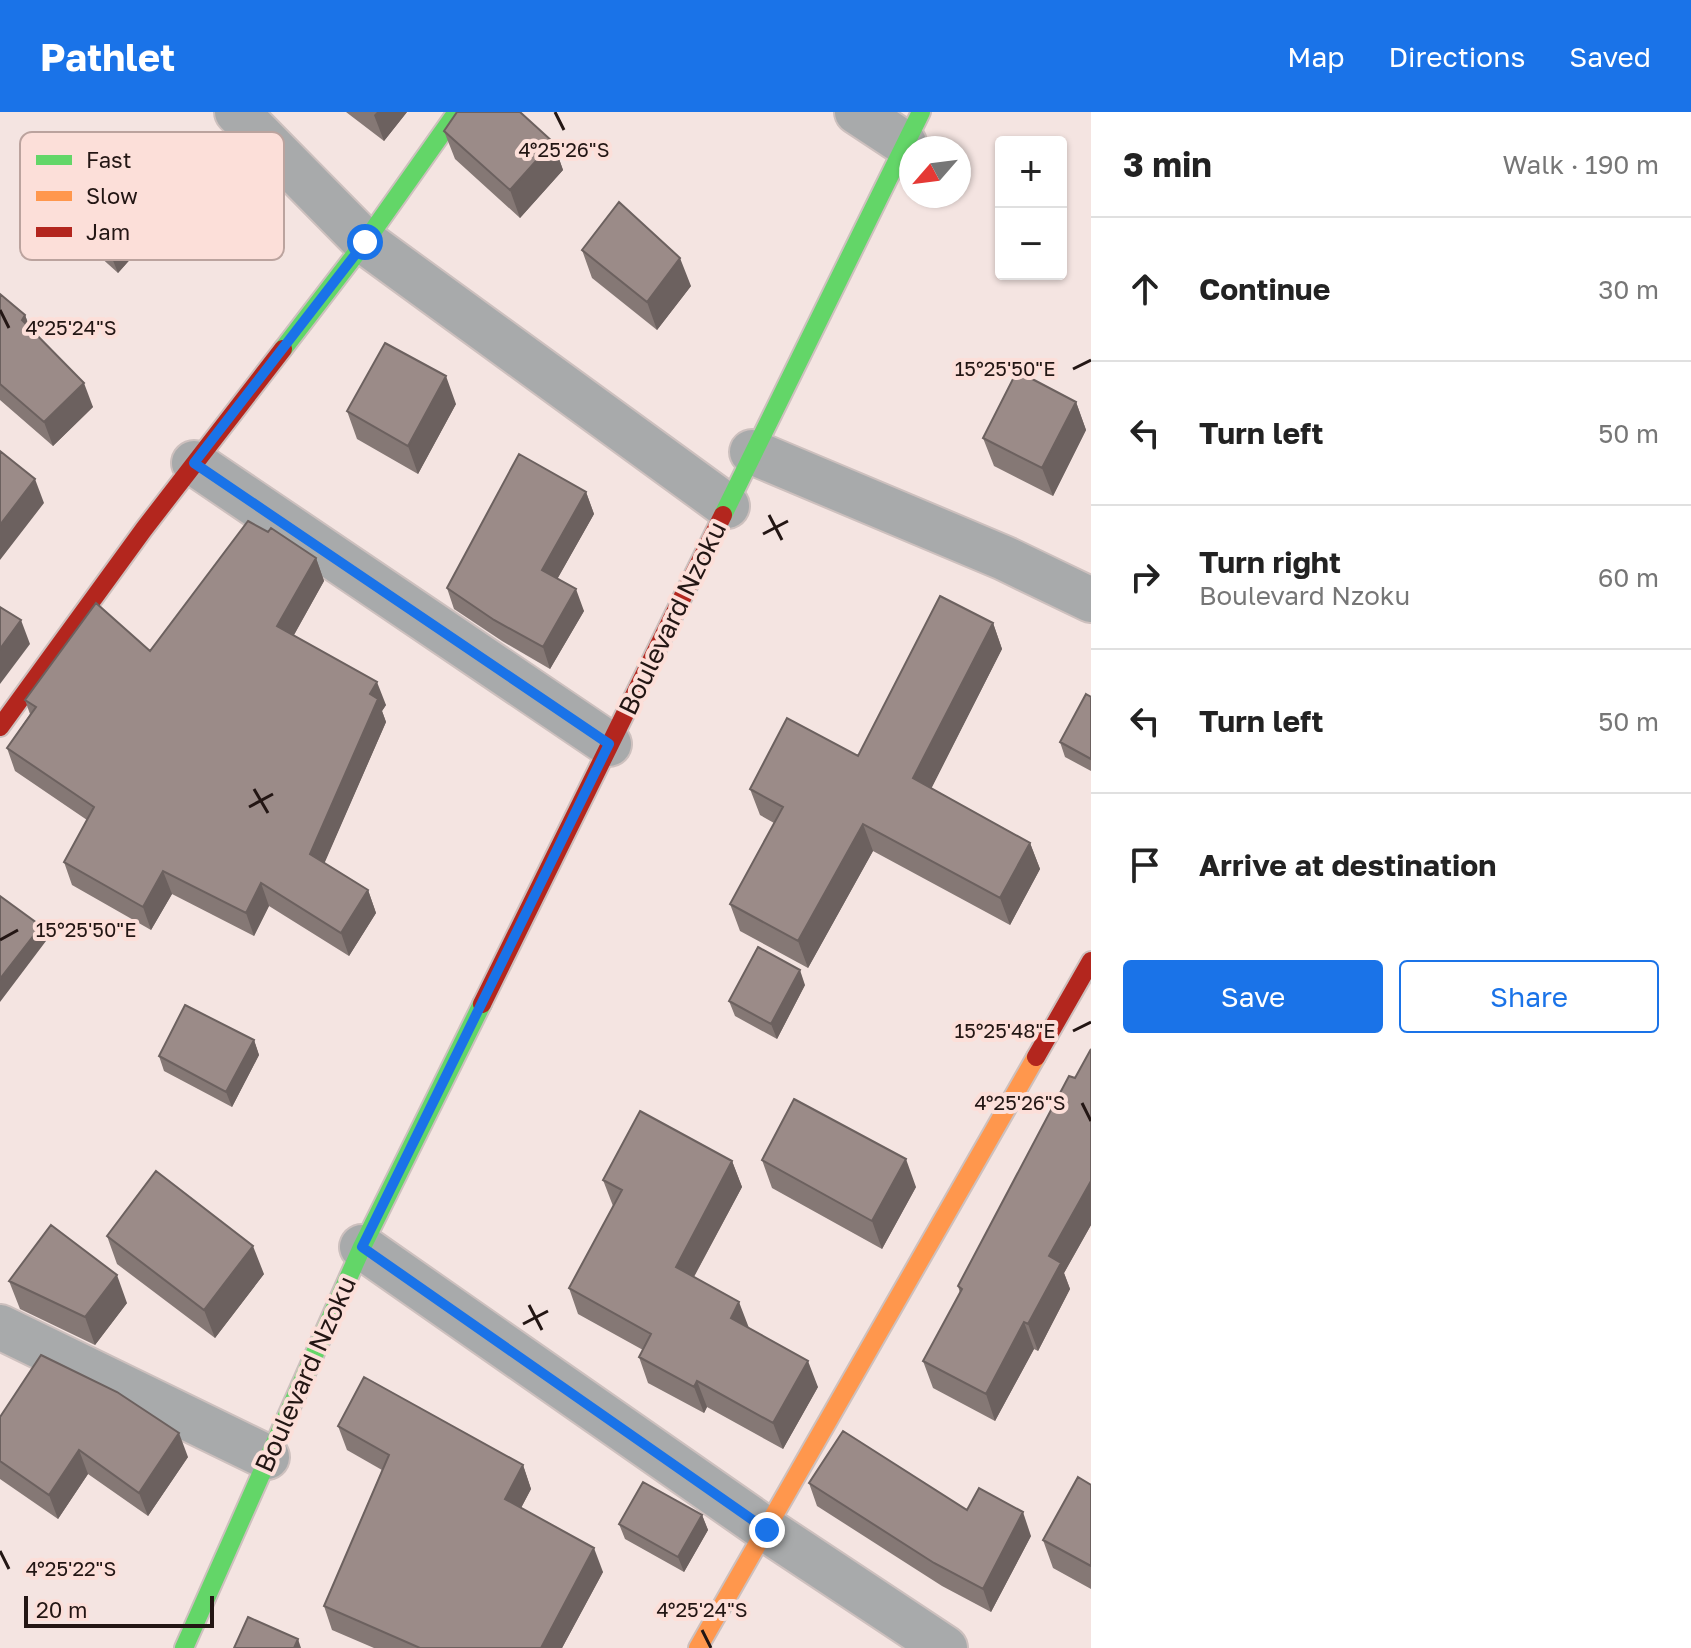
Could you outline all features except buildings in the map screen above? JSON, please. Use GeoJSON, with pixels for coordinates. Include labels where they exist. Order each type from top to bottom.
{"type":"FeatureCollection","features":[{"type":"Feature","properties":{"kind":"street"},"geometry":{"type":"LineString","coordinates":[[237,112],[257,132]]}},
{"type":"Feature","properties":{"kind":"street"},"geometry":{"type":"LineString","coordinates":[[1,725],[194,463],[365,242],[457,112]]}},
{"type":"Feature","properties":{"kind":"street"},"geometry":{"type":"LineString","coordinates":[[857,112],[912,128]]}},
{"type":"Feature","properties":{"kind":"street","name":"Boulevard Nzoku"},"geometry":{"type":"LineString","coordinates":[[184,1648],[362,1247],[912,128]]}},
{"type":"Feature","properties":{"kind":"street"},"geometry":{"type":"LineString","coordinates":[[284,160],[365,242],[727,506]]}},
{"type":"Feature","properties":{"kind":"street"},"geometry":{"type":"LineString","coordinates":[[752,452],[1004,558],[1091,600]]}},
{"type":"Feature","properties":{"kind":"street"},"geometry":{"type":"LineString","coordinates":[[194,463],[609,744]]}},
{"type":"Feature","properties":{"kind":"street"},"geometry":{"type":"LineString","coordinates":[[698,1648],[1091,961]]}},
{"type":"Feature","properties":{"kind":"street"},"geometry":{"type":"LineString","coordinates":[[362,1247],[767,1530],[945,1648]]}},
{"type":"Feature","properties":{"kind":"street"},"geometry":{"type":"LineString","coordinates":[[0,1327],[267,1457]]}},
{"type":"Feature","properties":{"kind":"traffic: fast"},"geometry":{"type":"LineString","coordinates":[[283,349],[365,242],[457,112]]}},
{"type":"Feature","properties":{"kind":"traffic: fast"},"geometry":{"type":"LineString","coordinates":[[723,515],[921,112]]}},
{"type":"Feature","properties":{"kind":"traffic: fast"},"geometry":{"type":"LineString","coordinates":[[184,1648],[362,1247],[482,1004]]}},
{"type":"Feature","properties":{"kind":"traffic: slow"},"geometry":{"type":"LineString","coordinates":[[698,1648],[1036,1057]]}},
{"type":"Feature","properties":{"kind":"traffic: jam"},"geometry":{"type":"LineString","coordinates":[[0,727],[144,529],[283,349]]}},
{"type":"Feature","properties":{"kind":"traffic: jam"},"geometry":{"type":"LineString","coordinates":[[482,1004],[723,515]]}},
{"type":"Feature","properties":{"kind":"traffic: jam"},"geometry":{"type":"LineString","coordinates":[[1036,1057],[1091,961]]}},
{"type":"Feature","properties":{"kind":"route"},"geometry":{"type":"LineString","coordinates":[[365,242],[194,463],[609,744],[362,1247],[767,1530]]}}]}
